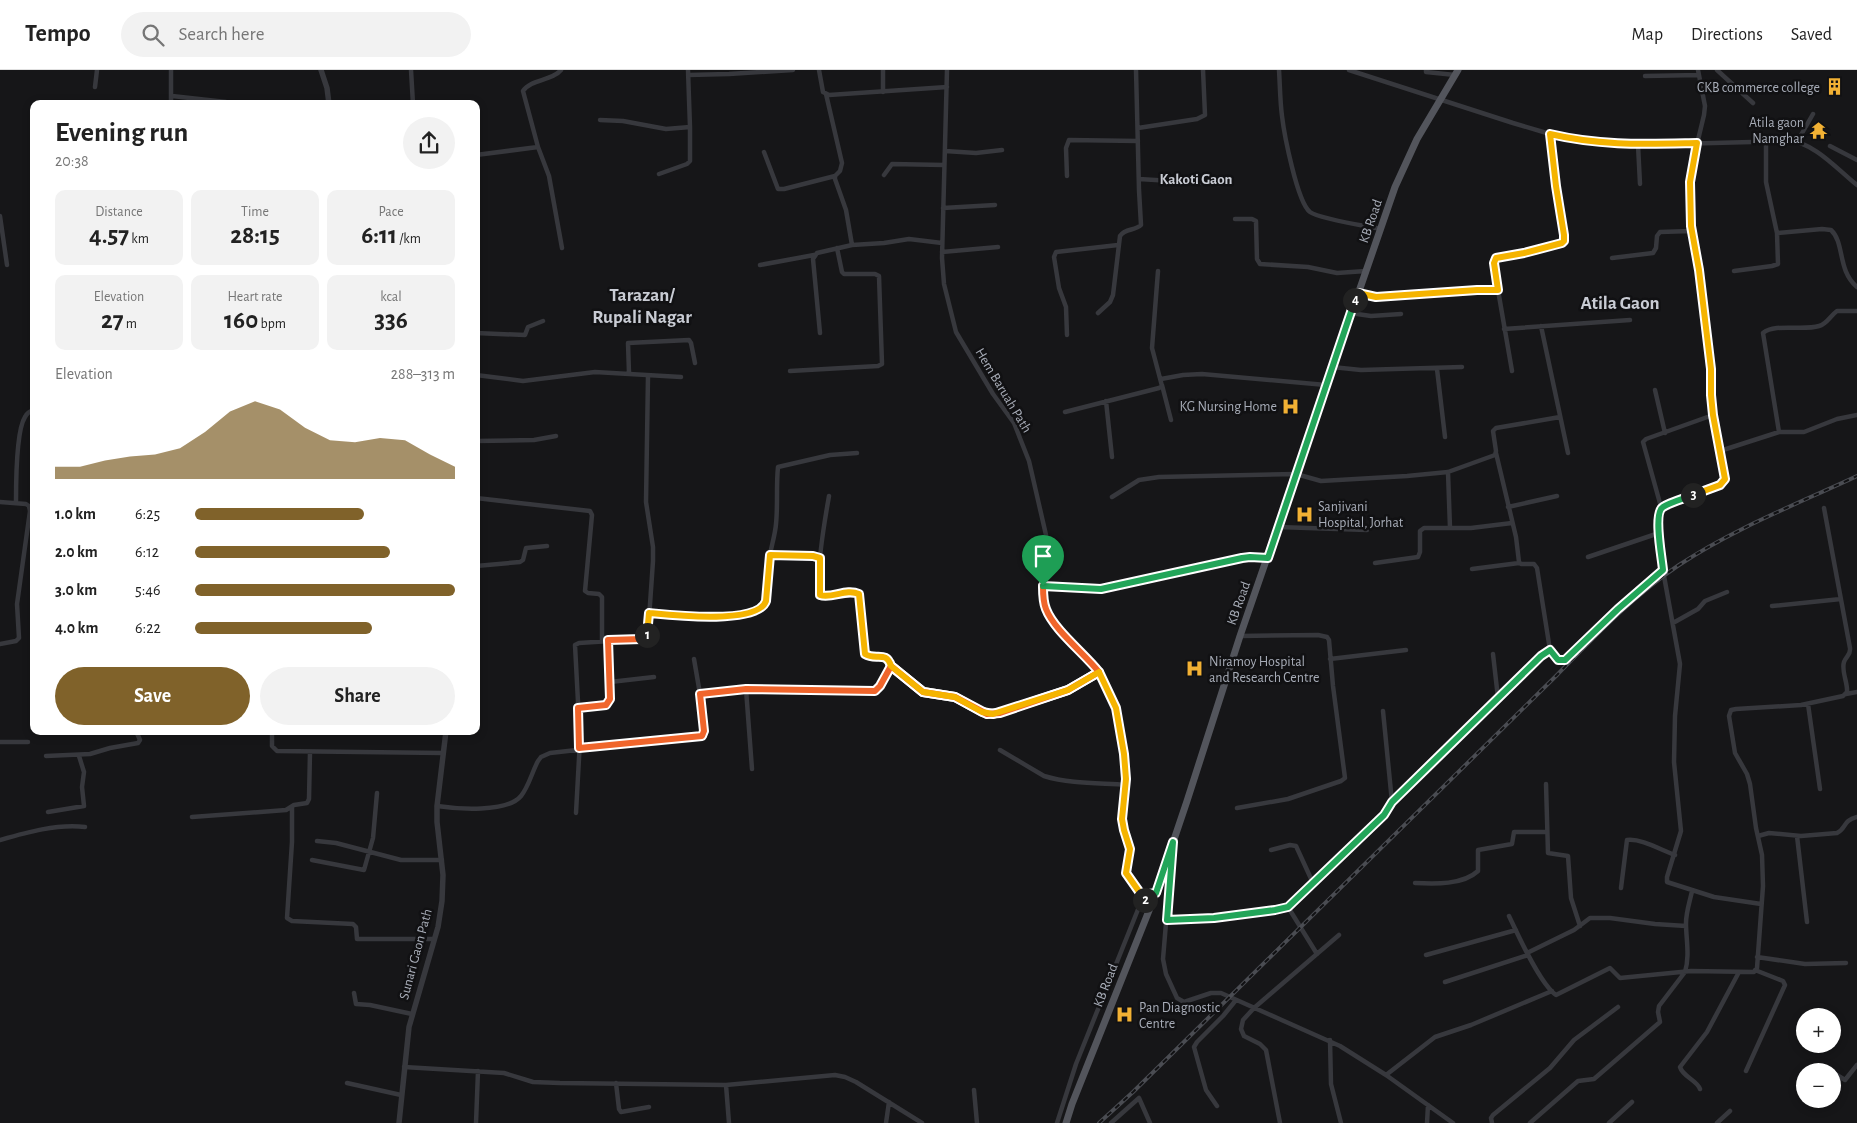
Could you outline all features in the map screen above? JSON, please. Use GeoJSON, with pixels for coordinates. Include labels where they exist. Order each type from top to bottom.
{"type":"FeatureCollection","features":[{"type":"Feature","properties":{"kind":"main road","name":"KB Road"},"geometry":{"type":"LineString","coordinates":[[1066,1123],[1156,893],[1240,636],[1350,313],[1407,157],[1456,72]]}},
{"type":"Feature","properties":{"kind":"street"},"geometry":{"type":"LineString","coordinates":[[95,87],[97,70]]}},
{"type":"Feature","properties":{"kind":"street"},"geometry":{"type":"LineString","coordinates":[[171,70],[172,100]]}},
{"type":"Feature","properties":{"kind":"street"},"geometry":{"type":"LineString","coordinates":[[321,70],[328,100]]}},
{"type":"Feature","properties":{"kind":"street"},"geometry":{"type":"LineString","coordinates":[[411,70],[413,100]]}},
{"type":"Feature","properties":{"kind":"street"},"geometry":{"type":"LineString","coordinates":[[561,70],[557,74],[527,86],[523,91],[538,147],[546,167],[562,248]]}},
{"type":"Feature","properties":{"kind":"street"},"geometry":{"type":"LineString","coordinates":[[659,174],[689,162],[688,73],[793,70]]}},
{"type":"Feature","properties":{"kind":"street"},"geometry":{"type":"LineString","coordinates":[[764,152],[778,189],[835,176],[840,171],[842,163],[819,70]]}},
{"type":"Feature","properties":{"kind":"street"},"geometry":{"type":"LineString","coordinates":[[882,92],[883,70]]}},
{"type":"Feature","properties":{"kind":"street","name":"Hem Baruah Path"},"geometry":{"type":"LineString","coordinates":[[947,70],[942,243],[944,284],[956,332],[993,394],[1014,423],[1029,462],[1046,535],[1047,547],[1043,586],[1044,603],[1048,614],[1058,628],[1099,672],[1113,700],[1124,754],[1126,785],[1122,819],[1130,849],[1126,873],[1144,900]]}},
{"type":"Feature","properties":{"kind":"street"},"geometry":{"type":"LineString","coordinates":[[1098,312],[1110,302],[1113,295],[1121,233],[1141,225],[1136,70]]}},
{"type":"Feature","properties":{"kind":"street"},"geometry":{"type":"LineString","coordinates":[[1138,128],[1197,119],[1205,114],[1203,70]]}},
{"type":"Feature","properties":{"kind":"street"},"geometry":{"type":"LineString","coordinates":[[1279,70],[1285,132],[1296,181],[1304,204],[1310,212],[1317,215],[1381,229]]}},
{"type":"Feature","properties":{"kind":"street"},"geometry":{"type":"LineString","coordinates":[[1349,70],[1550,134],[1584,141],[1638,144],[1797,142],[1812,148],[1857,184]]}},
{"type":"Feature","properties":{"kind":"street"},"geometry":{"type":"LineString","coordinates":[[1426,70],[1426,72],[1456,72]]}},
{"type":"Feature","properties":{"kind":"street"},"geometry":{"type":"LineString","coordinates":[[1716,70],[1753,103]]}},
{"type":"Feature","properties":{"kind":"street"},"geometry":{"type":"LineString","coordinates":[[1645,76],[1698,72],[1704,115],[1690,182],[1691,231],[1699,270],[1711,369],[1713,415],[1725,476],[1724,482],[1661,508],[1658,513],[1663,570],[1680,664],[1675,716],[1674,762],[1681,831],[1667,882],[1692,891],[1730,900],[1762,904]]}},
{"type":"Feature","properties":{"kind":"street"},"geometry":{"type":"LineString","coordinates":[[826,94],[947,87]]}},
{"type":"Feature","properties":{"kind":"street"},"geometry":{"type":"LineString","coordinates":[[172,96],[208,100]]}},
{"type":"Feature","properties":{"kind":"street"},"geometry":{"type":"LineString","coordinates":[[1797,142],[1813,114]]}},
{"type":"Feature","properties":{"kind":"street"},"geometry":{"type":"LineString","coordinates":[[600,120],[622,121],[666,129],[690,127]]}},
{"type":"Feature","properties":{"kind":"street"},"geometry":{"type":"LineString","coordinates":[[1799,121],[1806,126]]}},
{"type":"Feature","properties":{"kind":"street"},"geometry":{"type":"LineString","coordinates":[[1512,371],[1494,263],[1496,258],[1554,246],[1564,241],[1550,134]]}},
{"type":"Feature","properties":{"kind":"street"},"geometry":{"type":"LineString","coordinates":[[1067,176],[1066,148],[1068,140],[1138,141]]}},
{"type":"Feature","properties":{"kind":"street"},"geometry":{"type":"LineString","coordinates":[[1734,271],[1776,266],[1779,260],[1777,232],[1766,182],[1766,142]]}},
{"type":"Feature","properties":{"kind":"street"},"geometry":{"type":"LineString","coordinates":[[1638,144],[1640,184]]}},
{"type":"Feature","properties":{"kind":"street"},"geometry":{"type":"LineString","coordinates":[[1830,146],[1857,160]]}},
{"type":"Feature","properties":{"kind":"street"},"geometry":{"type":"LineString","coordinates":[[480,154],[538,147]]}},
{"type":"Feature","properties":{"kind":"street"},"geometry":{"type":"LineString","coordinates":[[945,152],[976,153],[1002,150]]}},
{"type":"Feature","properties":{"kind":"street"},"geometry":{"type":"LineString","coordinates":[[884,174],[892,164],[944,165]]}},
{"type":"Feature","properties":{"kind":"street"},"geometry":{"type":"LineString","coordinates":[[835,176],[846,210],[852,245]]}},
{"type":"Feature","properties":{"kind":"street"},"geometry":{"type":"LineString","coordinates":[[1139,179],[1220,184]]}},
{"type":"Feature","properties":{"kind":"street"},"geometry":{"type":"LineString","coordinates":[[943,208],[995,205]]}},
{"type":"Feature","properties":{"kind":"street"},"geometry":{"type":"LineString","coordinates":[[0,216],[7,265]]}},
{"type":"Feature","properties":{"kind":"street"},"geometry":{"type":"LineString","coordinates":[[1235,219],[1252,219],[1256,221],[1257,258],[1260,264],[1308,267],[1337,273],[1366,271]]}},
{"type":"Feature","properties":{"kind":"street"},"geometry":{"type":"LineString","coordinates":[[1777,232],[1831,230],[1836,236],[1846,274],[1857,287]]}},
{"type":"Feature","properties":{"kind":"street"},"geometry":{"type":"LineString","coordinates":[[1612,258],[1653,253],[1656,248],[1657,236],[1660,232],[1691,231]]}},
{"type":"Feature","properties":{"kind":"street"},"geometry":{"type":"LineString","coordinates":[[760,265],[814,255],[820,251],[852,245],[913,239],[942,243]]}},
{"type":"Feature","properties":{"kind":"street"},"geometry":{"type":"LineString","coordinates":[[1067,335],[1066,308],[1059,288],[1054,261],[1056,252],[1118,246]]}},
{"type":"Feature","properties":{"kind":"street"},"geometry":{"type":"LineString","coordinates":[[942,252],[998,247]]}},
{"type":"Feature","properties":{"kind":"street"},"geometry":{"type":"LineString","coordinates":[[790,372],[878,366],[882,364],[879,276],[875,274],[844,274],[837,248]]}},
{"type":"Feature","properties":{"kind":"street"},"geometry":{"type":"LineString","coordinates":[[814,255],[813,263],[820,333]]}},
{"type":"Feature","properties":{"kind":"street"},"geometry":{"type":"LineString","coordinates":[[1158,271],[1152,348],[1171,420]]}},
{"type":"Feature","properties":{"kind":"street"},"geometry":{"type":"LineString","coordinates":[[1358,293],[1376,297],[1498,290]]}},
{"type":"Feature","properties":{"kind":"street"},"geometry":{"type":"LineString","coordinates":[[1779,432],[1763,333],[1774,329],[1817,327],[1826,323],[1837,311],[1857,311]]}},
{"type":"Feature","properties":{"kind":"street"},"geometry":{"type":"LineString","coordinates":[[1350,313],[1371,316],[1401,314]]}},
{"type":"Feature","properties":{"kind":"street"},"geometry":{"type":"LineString","coordinates":[[1504,329],[1630,320]]}},
{"type":"Feature","properties":{"kind":"street"},"geometry":{"type":"LineString","coordinates":[[480,333],[525,335],[528,327],[543,321]]}},
{"type":"Feature","properties":{"kind":"street"},"geometry":{"type":"LineString","coordinates":[[1541,326],[1568,453]]}},
{"type":"Feature","properties":{"kind":"street"},"geometry":{"type":"LineString","coordinates":[[629,373],[628,343],[689,340],[695,363]]}},
{"type":"Feature","properties":{"kind":"street"},"geometry":{"type":"LineString","coordinates":[[1332,367],[1362,370],[1462,367]]}},
{"type":"Feature","properties":{"kind":"street"},"geometry":{"type":"LineString","coordinates":[[1437,368],[1444,437]]}},
{"type":"Feature","properties":{"kind":"street"},"geometry":{"type":"LineString","coordinates":[[480,376],[523,381],[595,372],[681,377]]}},
{"type":"Feature","properties":{"kind":"street"},"geometry":{"type":"LineString","coordinates":[[1161,381],[1183,375],[1202,374],[1326,385]]}},
{"type":"Feature","properties":{"kind":"street"},"geometry":{"type":"LineString","coordinates":[[576,813],[579,748],[575,645],[578,642],[642,639],[646,637],[654,561],[646,502],[648,376]]}},
{"type":"Feature","properties":{"kind":"street"},"geometry":{"type":"LineString","coordinates":[[1065,412],[1160,388],[1161,381]]}},
{"type":"Feature","properties":{"kind":"street"},"geometry":{"type":"LineString","coordinates":[[1655,390],[1665,433]]}},
{"type":"Feature","properties":{"kind":"street"},"geometry":{"type":"LineString","coordinates":[[1106,402],[1112,457]]}},
{"type":"Feature","properties":{"kind":"street"},"geometry":{"type":"LineString","coordinates":[[16,502],[17,462],[22,424],[30,412]]}},
{"type":"Feature","properties":{"kind":"street"},"geometry":{"type":"LineString","coordinates":[[1720,451],[1779,432],[1804,432],[1837,418],[1857,414]]}},
{"type":"Feature","properties":{"kind":"street"},"geometry":{"type":"LineString","coordinates":[[1661,508],[1643,442],[1646,439],[1713,415]]}},
{"type":"Feature","properties":{"kind":"street"},"geometry":{"type":"LineString","coordinates":[[1519,563],[1516,537],[1493,434],[1496,428],[1560,418]]}},
{"type":"Feature","properties":{"kind":"street"},"geometry":{"type":"LineString","coordinates":[[480,441],[534,440],[556,436]]}},
{"type":"Feature","properties":{"kind":"street"},"geometry":{"type":"LineString","coordinates":[[649,613],[676,616],[727,616],[758,610],[765,605],[770,555],[776,525],[778,467],[830,455],[857,453]]}},
{"type":"Feature","properties":{"kind":"street"},"geometry":{"type":"LineString","coordinates":[[1112,497],[1139,480],[1148,478],[1296,474],[1321,481],[1448,472],[1493,458],[1496,453]]}},
{"type":"Feature","properties":{"kind":"street"},"geometry":{"type":"LineString","coordinates":[[1448,472],[1450,528]]}},
{"type":"Feature","properties":{"kind":"street"},"geometry":{"type":"LineString","coordinates":[[829,496],[820,558],[820,595],[854,592],[859,594],[865,654],[872,657],[886,657],[891,666],[923,692],[955,697],[987,714],[1000,713],[1068,690],[1099,672]]}},
{"type":"Feature","properties":{"kind":"street"},"geometry":{"type":"LineString","coordinates":[[1508,507],[1558,496]]}},
{"type":"Feature","properties":{"kind":"street"},"geometry":{"type":"LineString","coordinates":[[480,498],[590,511],[592,515],[585,591],[599,594],[602,597],[610,682],[609,702],[606,705],[578,708]]}},
{"type":"Feature","properties":{"kind":"street"},"geometry":{"type":"LineString","coordinates":[[0,502],[26,504],[29,506],[30,511],[17,604],[19,638],[16,642],[0,644]]}},
{"type":"Feature","properties":{"kind":"street"},"geometry":{"type":"LineString","coordinates":[[1824,508],[1851,651],[1844,663],[1848,689],[1846,694]]}},
{"type":"Feature","properties":{"kind":"street"},"geometry":{"type":"LineString","coordinates":[[1375,563],[1418,557],[1420,555],[1421,529],[1481,527],[1512,523]]}},
{"type":"Feature","properties":{"kind":"street"},"geometry":{"type":"LineString","coordinates":[[1278,528],[1367,530]]}},
{"type":"Feature","properties":{"kind":"street"},"geometry":{"type":"LineString","coordinates":[[1588,557],[1659,533]]}},
{"type":"Feature","properties":{"kind":"street"},"geometry":{"type":"LineString","coordinates":[[480,566],[520,562],[523,560],[526,548],[547,546]]}},
{"type":"Feature","properties":{"kind":"street"},"geometry":{"type":"LineString","coordinates":[[770,555],[813,556],[820,558]]}},
{"type":"Feature","properties":{"kind":"street"},"geometry":{"type":"LineString","coordinates":[[1043,586],[1101,589],[1242,558],[1268,558]]}},
{"type":"Feature","properties":{"kind":"street"},"geometry":{"type":"LineString","coordinates":[[1472,569],[1519,563],[1534,564],[1537,568],[1550,650],[1558,660],[1565,660],[1618,609],[1663,570]]}},
{"type":"Feature","properties":{"kind":"street"},"geometry":{"type":"LineString","coordinates":[[1673,623],[1698,609],[1705,601],[1727,592]]}},
{"type":"Feature","properties":{"kind":"street"},"geometry":{"type":"LineString","coordinates":[[1772,606],[1842,599]]}},
{"type":"Feature","properties":{"kind":"street"},"geometry":{"type":"LineString","coordinates":[[1237,808],[1288,799],[1345,778],[1329,640],[1324,636],[1240,636]]}},
{"type":"Feature","properties":{"kind":"street"},"geometry":{"type":"LineString","coordinates":[[1330,659],[1406,650]]}},
{"type":"Feature","properties":{"kind":"street"},"geometry":{"type":"LineString","coordinates":[[1167,920],[1214,918],[1288,907],[1384,815],[1392,802],[1498,698],[1550,650]]}},
{"type":"Feature","properties":{"kind":"street"},"geometry":{"type":"LineString","coordinates":[[1493,654],[1498,698]]}},
{"type":"Feature","properties":{"kind":"street"},"geometry":{"type":"LineString","coordinates":[[438,806],[474,809],[513,802],[523,793],[541,757],[550,752],[702,736],[704,731],[694,659]]}},
{"type":"Feature","properties":{"kind":"street"},"geometry":{"type":"LineString","coordinates":[[700,694],[746,689],[875,691],[880,686],[891,666]]}},
{"type":"Feature","properties":{"kind":"street"},"geometry":{"type":"LineString","coordinates":[[610,682],[654,677]]}},
{"type":"Feature","properties":{"kind":"street"},"geometry":{"type":"LineString","coordinates":[[746,689],[752,769]]}},
{"type":"Feature","properties":{"kind":"street"},"geometry":{"type":"LineString","coordinates":[[1755,970],[1762,904],[1763,870],[1761,846],[1749,778],[1735,753],[1731,710],[1808,704],[1857,692]]}},
{"type":"Feature","properties":{"kind":"street"},"geometry":{"type":"LineString","coordinates":[[1808,704],[1820,790]]}},
{"type":"Feature","properties":{"kind":"street"},"geometry":{"type":"LineString","coordinates":[[1383,711],[1392,802]]}},
{"type":"Feature","properties":{"kind":"street"},"geometry":{"type":"LineString","coordinates":[[46,756],[79,756],[138,743],[140,740],[138,735]]}},
{"type":"Feature","properties":{"kind":"street"},"geometry":{"type":"LineString","coordinates":[[272,735],[272,743],[275,750],[443,753]]}},
{"type":"Feature","properties":{"kind":"street","name":"Sunari Gaon Path"},"geometry":{"type":"LineString","coordinates":[[399,1123],[407,1040],[412,1014],[438,926],[442,901],[442,860],[438,806],[445,735]]}},
{"type":"Feature","properties":{"kind":"street"},"geometry":{"type":"LineString","coordinates":[[0,742],[28,742]]}},
{"type":"Feature","properties":{"kind":"street"},"geometry":{"type":"LineString","coordinates":[[1000,750],[1044,776],[1066,781],[1126,785]]}},
{"type":"Feature","properties":{"kind":"street"},"geometry":{"type":"LineString","coordinates":[[192,817],[286,810],[294,805],[307,803],[309,801],[310,752]]}},
{"type":"Feature","properties":{"kind":"street"},"geometry":{"type":"LineString","coordinates":[[48,812],[84,806],[82,787],[84,772],[79,756]]}},
{"type":"Feature","properties":{"kind":"street"},"geometry":{"type":"LineString","coordinates":[[1546,784],[1548,853],[1566,854],[1569,858],[1570,894],[1580,926]]}},
{"type":"Feature","properties":{"kind":"street"},"geometry":{"type":"LineString","coordinates":[[312,860],[364,871],[375,828],[377,793]]}},
{"type":"Feature","properties":{"kind":"street"},"geometry":{"type":"LineString","coordinates":[[292,808],[292,842],[287,918],[292,921],[353,924],[356,927],[357,939],[434,939]]}},
{"type":"Feature","properties":{"kind":"street"},"geometry":{"type":"LineString","coordinates":[[1758,836],[1769,833],[1797,836],[1837,833],[1847,821],[1857,817]]}},
{"type":"Feature","properties":{"kind":"street"},"geometry":{"type":"LineString","coordinates":[[0,840],[55,827],[85,827]]}},
{"type":"Feature","properties":{"kind":"street"},"geometry":{"type":"LineString","coordinates":[[1415,883],[1450,883],[1475,874],[1478,871],[1478,850],[1512,844],[1514,832],[1547,832]]}},
{"type":"Feature","properties":{"kind":"street"},"geometry":{"type":"LineString","coordinates":[[1797,836],[1807,922]]}},
{"type":"Feature","properties":{"kind":"street"},"geometry":{"type":"LineString","coordinates":[[1621,888],[1627,840],[1631,839],[1675,855]]}},
{"type":"Feature","properties":{"kind":"street"},"geometry":{"type":"LineString","coordinates":[[317,841],[336,843],[401,860],[442,860]]}},
{"type":"Feature","properties":{"kind":"street"},"geometry":{"type":"LineString","coordinates":[[1173,842],[1163,959],[1166,974],[1176,998],[1184,1002],[1215,993],[1330,1040],[1386,1075],[1453,1123]]}},
{"type":"Feature","properties":{"kind":"street"},"geometry":{"type":"LineString","coordinates":[[1270,850],[1290,845],[1296,846],[1313,883]]}},
{"type":"Feature","properties":{"kind":"street"},"geometry":{"type":"LineString","coordinates":[[1530,1123],[1578,1081],[1594,1079],[1660,1022],[1659,1006],[1685,972],[1688,951],[1686,926],[1692,891]]}},
{"type":"Feature","properties":{"kind":"street"},"geometry":{"type":"LineString","coordinates":[[1057,1123],[1081,1053],[1139,907],[1149,894],[1156,893]]}},
{"type":"Feature","properties":{"kind":"street"},"geometry":{"type":"LineString","coordinates":[[1288,907],[1317,954]]}},
{"type":"Feature","properties":{"kind":"street"},"geometry":{"type":"LineString","coordinates":[[1509,916],[1528,954],[1554,994],[1559,994],[1610,968],[1620,978],[1685,972],[1751,972],[1755,970],[1784,981],[1785,985],[1746,1071]]}},
{"type":"Feature","properties":{"kind":"street"},"geometry":{"type":"LineString","coordinates":[[1445,982],[1528,954],[1580,926],[1586,920],[1595,917],[1686,926]]}},
{"type":"Feature","properties":{"kind":"street"},"geometry":{"type":"LineString","coordinates":[[1426,955],[1516,930]]}},
{"type":"Feature","properties":{"kind":"street"},"geometry":{"type":"LineString","coordinates":[[1280,1123],[1266,1050],[1260,1044],[1244,1036],[1241,1032],[1241,1024],[1254,1008],[1339,935]]}},
{"type":"Feature","properties":{"kind":"street"},"geometry":{"type":"LineString","coordinates":[[1757,957],[1805,964],[1846,963]]}},
{"type":"Feature","properties":{"kind":"street"},"geometry":{"type":"LineString","coordinates":[[1700,1089],[1698,1084],[1682,1071],[1680,1067],[1707,1032],[1739,972]]}},
{"type":"Feature","properties":{"kind":"street"},"geometry":{"type":"LineString","coordinates":[[1386,1075],[1435,1037],[1471,1025],[1552,991]]}},
{"type":"Feature","properties":{"kind":"street"},"geometry":{"type":"LineString","coordinates":[[354,993],[356,1004],[412,1014]]}},
{"type":"Feature","properties":{"kind":"street"},"geometry":{"type":"LineString","coordinates":[[1217,1106],[1206,1090],[1194,1047],[1236,1000]]}},
{"type":"Feature","properties":{"kind":"street"},"geometry":{"type":"LineString","coordinates":[[1492,1123],[1491,1118],[1550,1068],[1570,1044],[1618,1007]]}},
{"type":"Feature","properties":{"kind":"street"},"geometry":{"type":"LineString","coordinates":[[1330,1040],[1331,1084],[1341,1123]]}},
{"type":"Feature","properties":{"kind":"street"},"geometry":{"type":"LineString","coordinates":[[1841,1077],[1845,1080],[1857,1065]]}},
{"type":"Feature","properties":{"kind":"street"},"geometry":{"type":"LineString","coordinates":[[404,1067],[504,1073],[533,1082],[545,1083],[726,1085],[835,1075],[856,1082],[922,1123]]}},
{"type":"Feature","properties":{"kind":"street"},"geometry":{"type":"LineString","coordinates":[[476,1123],[478,1071]]}},
{"type":"Feature","properties":{"kind":"street"},"geometry":{"type":"LineString","coordinates":[[347,1083],[402,1095]]}},
{"type":"Feature","properties":{"kind":"street"},"geometry":{"type":"LineString","coordinates":[[616,1083],[620,1111],[649,1107]]}},
{"type":"Feature","properties":{"kind":"street"},"geometry":{"type":"LineString","coordinates":[[726,1085],[729,1123]]}},
{"type":"Feature","properties":{"kind":"street"},"geometry":{"type":"LineString","coordinates":[[974,1090],[977,1123]]}},
{"type":"Feature","properties":{"kind":"street"},"geometry":{"type":"LineString","coordinates":[[1111,1123],[1138,1098],[1150,1123]]}},
{"type":"Feature","properties":{"kind":"street"},"geometry":{"type":"LineString","coordinates":[[886,1123],[888,1102]]}},
{"type":"Feature","properties":{"kind":"street"},"geometry":{"type":"LineString","coordinates":[[1609,1123],[1632,1102]]}},
{"type":"Feature","properties":{"kind":"street"},"geometry":{"type":"LineString","coordinates":[[1427,1123],[1428,1105]]}},
{"type":"Feature","properties":{"kind":"street"},"geometry":{"type":"LineString","coordinates":[[1717,1123],[1730,1111]]}},
{"type":"Feature","properties":{"kind":"railway"},"geometry":{"type":"LineString","coordinates":[[1099,1123],[1133,1092],[1600,631],[1646,589],[1679,565],[1722,539],[1857,476]]}},
{"type":"Feature","properties":{"kind":"place","name":"CKB commerce college"},"geometry":{"type":"Point","coordinates":[1834,87]}},
{"type":"Feature","properties":{"kind":"place","name":"Atila gaon Namghar"},"geometry":{"type":"Point","coordinates":[1818,130]}},
{"type":"Feature","properties":{"kind":"place","name":"KG Nursing Home"},"geometry":{"type":"Point","coordinates":[1291,406]}},
{"type":"Feature","properties":{"kind":"place","name":"Sanjivani Hospital, Jorhat"},"geometry":{"type":"Point","coordinates":[1304,514]}},
{"type":"Feature","properties":{"kind":"place","name":"Niramoy Hospital and Research Centre"},"geometry":{"type":"Point","coordinates":[1195,669]}},
{"type":"Feature","properties":{"kind":"place","name":"Pan Diagnostic Centre"},"geometry":{"type":"Point","coordinates":[1125,1015]}},
{"type":"Feature","properties":{"kind":"district","name":"Kakoti Gaon"},"geometry":{"type":"Point","coordinates":[1196,179]}},
{"type":"Feature","properties":{"kind":"district","name":"Atila Gaon"},"geometry":{"type":"Point","coordinates":[1620,302]}},
{"type":"Feature","properties":{"kind":"district","name":"Tarazan/ Rupali Nagar"},"geometry":{"type":"Point","coordinates":[642,305]}},
{"type":"Feature","properties":{"kind":"route"},"geometry":{"type":"LineString","coordinates":[[1043,586],[1045,609],[1048,614],[1058,628],[1092,662],[1099,672],[1068,690],[1000,713],[987,714],[955,697],[948,695],[923,692],[891,666],[880,686],[875,691],[746,689],[700,694],[704,731],[702,736],[579,748],[578,708],[606,705],[610,699],[608,640],[642,639],[646,637],[649,613],[676,616],[727,616],[758,610],[765,605],[767,597],[770,555],[813,556],[820,558],[820,595],[854,592],[859,594],[865,654],[872,657],[886,657],[891,666],[917,689],[923,692],[955,697],[982,712],[987,714],[993,714],[1000,713],[1068,690],[1099,672],[1116,708],[1124,754],[1126,779],[1122,824],[1130,849],[1126,873],[1144,900],[1149,894],[1156,893],[1173,842],[1167,920],[1214,918],[1288,907],[1384,815],[1389,810],[1392,802],[1541,656],[1550,650],[1558,660],[1565,660],[1618,609],[1663,570],[1658,518],[1661,508],[1724,482],[1725,476],[1713,415],[1711,369],[1698,260],[1691,231],[1689,194],[1697,143],[1619,144],[1584,141],[1550,134],[1564,235],[1562,243],[1496,258],[1494,263],[1498,290],[1376,297],[1358,293],[1268,558],[1242,558],[1101,589],[1043,586]]}}]}
